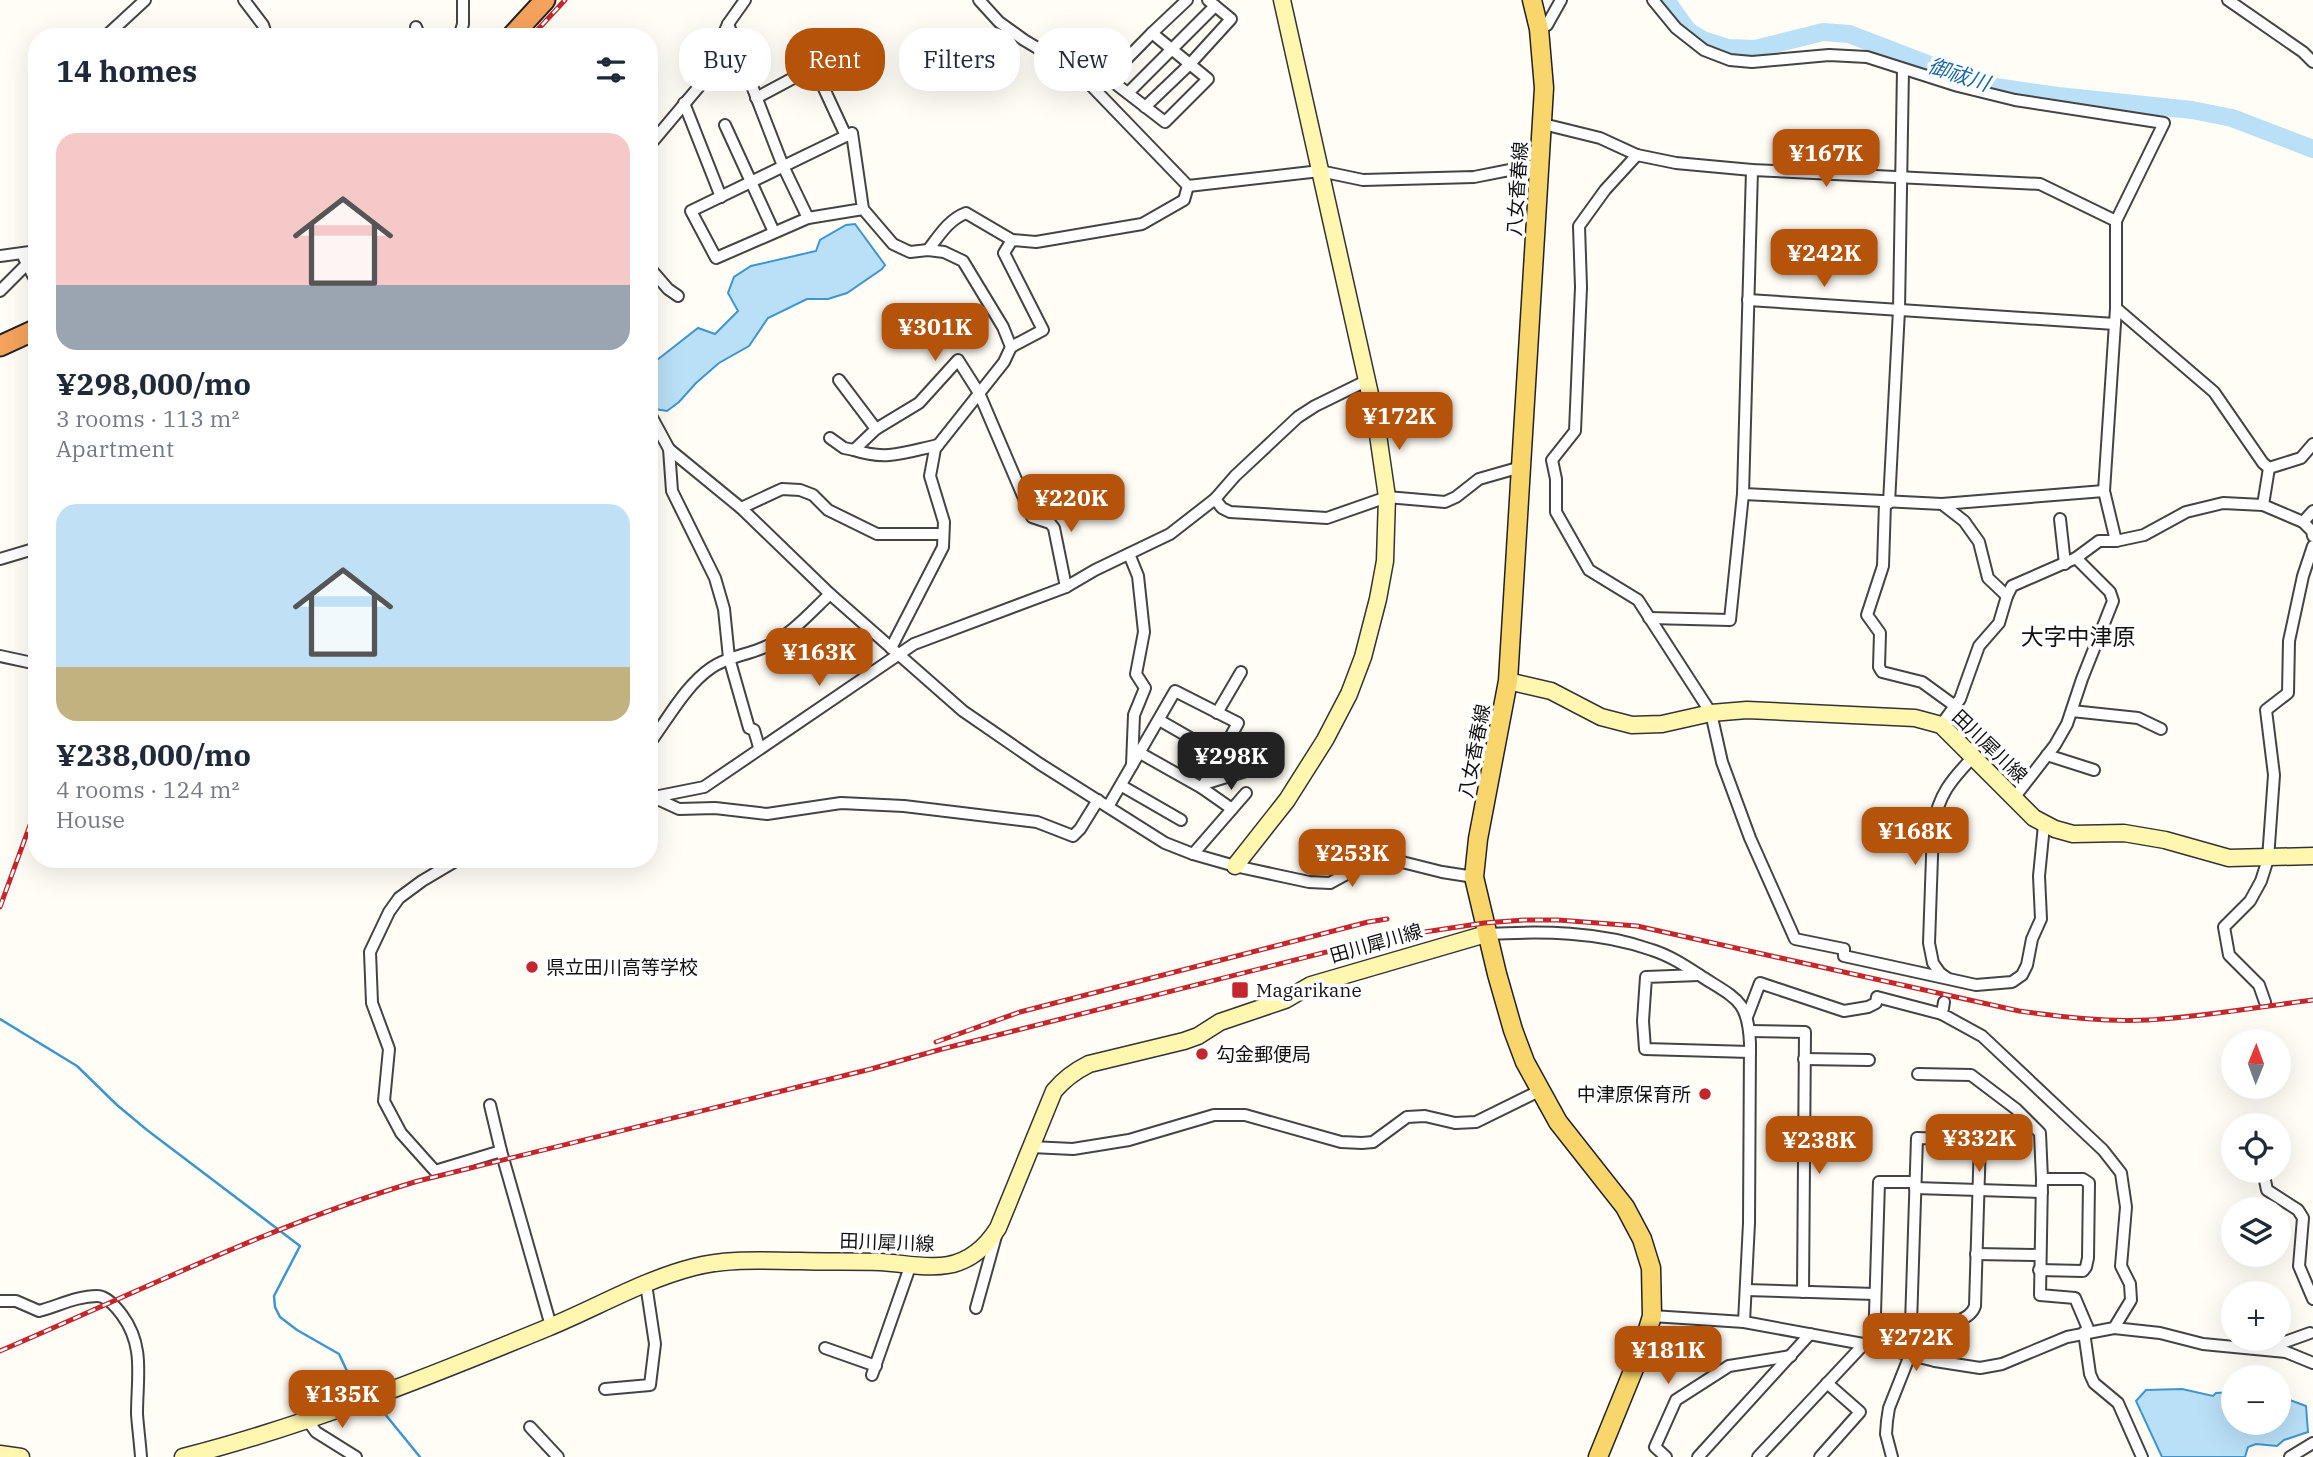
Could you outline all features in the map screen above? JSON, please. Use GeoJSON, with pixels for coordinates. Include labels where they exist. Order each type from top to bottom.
{"type":"FeatureCollection","features":[{"type":"Feature","properties":{"kind":"highway"},"geometry":{"type":"LineString","coordinates":[[519,28],[545,0]]}},
{"type":"Feature","properties":{"kind":"highway"},"geometry":{"type":"LineString","coordinates":[[0,346],[28,333]]}},
{"type":"Feature","properties":{"kind":"main road"},"geometry":{"type":"LineString","coordinates":[[1235,866],[1287,800],[1325,740],[1349,694],[1363,657],[1385,561],[1387,497],[1376,421],[1282,0]]}},
{"type":"Feature","properties":{"kind":"main road","name":"八女香春線"},"geometry":{"type":"LineString","coordinates":[[1532,0],[1539,29],[1544,78],[1543,124],[1508,681],[1478,839],[1474,877],[1486,934],[1513,1030],[1539,1091],[1566,1132],[1625,1206],[1642,1239],[1651,1268],[1652,1316],[1642,1349],[1598,1457]]}},
{"type":"Feature","properties":{"kind":"main road","name":"田川犀川線"},"geometry":{"type":"LineString","coordinates":[[1508,681],[1551,691],[1601,718],[1632,725],[1662,724],[1711,713],[1747,710],[1915,718],[1941,725],[2014,799],[2044,825],[2073,834],[2124,833],[2165,840],[2229,858],[2313,856]]}},
{"type":"Feature","properties":{"kind":"main road","name":"田川犀川線"},"geometry":{"type":"LineString","coordinates":[[183,1457],[308,1420],[388,1392],[646,1284],[696,1266],[730,1262],[948,1265],[964,1260],[984,1248],[998,1228],[1055,1091],[1067,1077],[1089,1064],[1198,1036],[1220,1022],[1285,1000],[1311,985],[1486,934]]}},
{"type":"Feature","properties":{"kind":"main road"},"geometry":{"type":"LineString","coordinates":[[0,1454],[21,1457]]}},
{"type":"Feature","properties":{"kind":"street"},"geometry":{"type":"LineString","coordinates":[[114,28],[145,0]]}},
{"type":"Feature","properties":{"kind":"street"},"geometry":{"type":"LineString","coordinates":[[244,0],[264,28]]}},
{"type":"Feature","properties":{"kind":"street"},"geometry":{"type":"LineString","coordinates":[[462,28],[463,0]]}},
{"type":"Feature","properties":{"kind":"street"},"geometry":{"type":"LineString","coordinates":[[658,135],[702,83],[728,24],[745,0]]}},
{"type":"Feature","properties":{"kind":"street"},"geometry":{"type":"LineString","coordinates":[[979,0],[999,23],[1034,46]]}},
{"type":"Feature","properties":{"kind":"street"},"geometry":{"type":"LineString","coordinates":[[1132,53],[1187,0]]}},
{"type":"Feature","properties":{"kind":"street"},"geometry":{"type":"LineString","coordinates":[[1539,29],[1547,25],[1561,0]]}},
{"type":"Feature","properties":{"kind":"street"},"geometry":{"type":"LineString","coordinates":[[1653,0],[1676,28],[1704,50],[1730,60],[1752,62],[1829,55],[1867,57],[2015,100],[2164,123],[2116,221],[2116,308],[2104,491],[2116,541]]}},
{"type":"Feature","properties":{"kind":"street"},"geometry":{"type":"LineString","coordinates":[[2228,0],[2303,52],[2313,62]]}},
{"type":"Feature","properties":{"kind":"street"},"geometry":{"type":"LineString","coordinates":[[1128,93],[1172,49],[1211,3],[1231,19],[1190,64],[1145,107]]}},
{"type":"Feature","properties":{"kind":"street"},"geometry":{"type":"LineString","coordinates":[[728,24],[783,166],[808,218]]}},
{"type":"Feature","properties":{"kind":"street"},"geometry":{"type":"LineString","coordinates":[[1125,91],[1165,122],[1208,79],[1152,33]]}},
{"type":"Feature","properties":{"kind":"street"},"geometry":{"type":"LineString","coordinates":[[757,98],[814,67],[846,136]]}},
{"type":"Feature","properties":{"kind":"street"},"geometry":{"type":"LineString","coordinates":[[1903,69],[1899,310],[1883,566],[1867,615],[1880,633],[1879,667],[1882,672],[1922,682],[1955,706]]}},
{"type":"Feature","properties":{"kind":"street"},"geometry":{"type":"LineString","coordinates":[[1096,91],[1188,186]]}},
{"type":"Feature","properties":{"kind":"street"},"geometry":{"type":"LineString","coordinates":[[684,103],[721,197]]}},
{"type":"Feature","properties":{"kind":"street"},"geometry":{"type":"LineString","coordinates":[[1543,124],[1600,138],[1637,155],[1675,163],[1752,170],[2040,184],[2116,221]]}},
{"type":"Feature","properties":{"kind":"street"},"geometry":{"type":"LineString","coordinates":[[725,125],[774,232]]}},
{"type":"Feature","properties":{"kind":"street"},"geometry":{"type":"LineString","coordinates":[[863,209],[808,218],[716,258],[691,211],[852,133],[863,209],[893,244],[911,252],[944,252],[962,261],[1003,327],[1011,346]]}},
{"type":"Feature","properties":{"kind":"street"},"geometry":{"type":"LineString","coordinates":[[1637,155],[1605,190],[1579,226],[1581,287],[1575,431],[1552,460],[1556,479],[1556,512],[1589,569],[1638,600],[1711,713],[1722,762],[1750,838],[1795,939],[1844,949],[1844,956],[1948,984],[1996,985],[2012,982],[2022,975],[2041,919],[2039,876],[2044,825]]}},
{"type":"Feature","properties":{"kind":"street"},"geometry":{"type":"LineString","coordinates":[[1188,186],[1320,171],[1363,180],[1474,177],[1540,164]]}},
{"type":"Feature","properties":{"kind":"street"},"geometry":{"type":"LineString","coordinates":[[1649,618],[1730,620],[1743,494],[1752,170]]}},
{"type":"Feature","properties":{"kind":"street"},"geometry":{"type":"LineString","coordinates":[[928,250],[948,224],[966,213],[1012,240],[1036,242],[1142,224],[1184,200],[1188,186]]}},
{"type":"Feature","properties":{"kind":"street"},"geometry":{"type":"LineString","coordinates":[[894,651],[943,547],[944,522],[930,476],[930,465],[938,445],[1004,362],[1011,346],[1043,330],[1004,253],[1012,240]]}},
{"type":"Feature","properties":{"kind":"street"},"geometry":{"type":"LineString","coordinates":[[0,291],[27,264],[21,252]]}},
{"type":"Feature","properties":{"kind":"street"},"geometry":{"type":"LineString","coordinates":[[0,256],[28,252]]}},
{"type":"Feature","properties":{"kind":"street"},"geometry":{"type":"LineString","coordinates":[[658,277],[678,296]]}},
{"type":"Feature","properties":{"kind":"street"},"geometry":{"type":"LineString","coordinates":[[1748,300],[2115,324]]}},
{"type":"Feature","properties":{"kind":"street"},"geometry":{"type":"LineString","coordinates":[[2116,308],[2214,393],[2269,468]]}},
{"type":"Feature","properties":{"kind":"street"},"geometry":{"type":"LineString","coordinates":[[854,450],[876,429],[919,403],[958,360],[979,393],[1032,517],[1050,523],[1054,528],[1066,587]]}},
{"type":"Feature","properties":{"kind":"street"},"geometry":{"type":"LineString","coordinates":[[839,380],[876,429]]}},
{"type":"Feature","properties":{"kind":"street"},"geometry":{"type":"LineString","coordinates":[[658,797],[704,787],[894,651],[1066,587],[1170,534],[1214,499],[1298,417],[1367,380]]}},
{"type":"Feature","properties":{"kind":"street"},"geometry":{"type":"LineString","coordinates":[[658,429],[669,449],[741,508],[830,594],[962,711],[1165,843],[1235,866],[1309,882],[1330,883],[1376,860],[1390,859],[1474,877]]}},
{"type":"Feature","properties":{"kind":"street"},"geometry":{"type":"LineString","coordinates":[[830,438],[844,448],[886,457],[938,445]]}},
{"type":"Feature","properties":{"kind":"street"},"geometry":{"type":"LineString","coordinates":[[2269,468],[2301,458],[2313,444]]}},
{"type":"Feature","properties":{"kind":"street"},"geometry":{"type":"LineString","coordinates":[[669,449],[673,491],[715,578],[724,609],[729,659],[749,729],[754,730],[759,747]]}},
{"type":"Feature","properties":{"kind":"street"},"geometry":{"type":"LineString","coordinates":[[1214,499],[1230,512],[1327,518],[1387,497],[1445,502],[1479,479],[1521,467]]}},
{"type":"Feature","properties":{"kind":"street"},"geometry":{"type":"LineString","coordinates":[[2263,505],[2269,468]]}},
{"type":"Feature","properties":{"kind":"street"},"geometry":{"type":"LineString","coordinates":[[741,508],[782,489],[800,490],[813,495],[828,510],[877,534],[943,534]]}},
{"type":"Feature","properties":{"kind":"street"},"geometry":{"type":"LineString","coordinates":[[1743,494],[1942,504],[2104,491]]}},
{"type":"Feature","properties":{"kind":"street"},"geometry":{"type":"LineString","coordinates":[[1941,725],[1955,706],[1979,646],[1998,623],[2012,586],[2076,558],[2099,541],[2116,541],[2144,534],[2199,507],[2223,502],[2263,505],[2303,522],[2313,536]]}},
{"type":"Feature","properties":{"kind":"street"},"geometry":{"type":"LineString","coordinates":[[1942,504],[1964,521],[1979,541],[1988,578],[2007,596]]}},
{"type":"Feature","properties":{"kind":"street"},"geometry":{"type":"LineString","coordinates":[[2303,522],[2313,511]]}},
{"type":"Feature","properties":{"kind":"street"},"geometry":{"type":"LineString","coordinates":[[2060,519],[2064,564]]}},
{"type":"Feature","properties":{"kind":"street"},"geometry":{"type":"LineString","coordinates":[[2265,1002],[2259,985],[2230,955],[2224,927],[2250,901],[2261,881],[2268,859],[2274,775],[2266,710],[2288,693],[2289,641],[2303,576],[2313,546]]}},
{"type":"Feature","properties":{"kind":"street"},"geometry":{"type":"LineString","coordinates":[[0,559],[28,551]]}},
{"type":"Feature","properties":{"kind":"street"},"geometry":{"type":"LineString","coordinates":[[1129,554],[1138,576],[1144,632],[1136,674],[1145,688],[1133,715],[1132,768]]}},
{"type":"Feature","properties":{"kind":"street"},"geometry":{"type":"LineString","coordinates":[[2014,799],[2048,755],[2067,724],[2113,601],[2110,592],[2076,558]]}},
{"type":"Feature","properties":{"kind":"street"},"geometry":{"type":"LineString","coordinates":[[658,732],[693,685],[709,669],[767,646],[784,635],[830,594]]}},
{"type":"Feature","properties":{"kind":"street"},"geometry":{"type":"LineString","coordinates":[[0,656],[28,662]]}},
{"type":"Feature","properties":{"kind":"street"},"geometry":{"type":"LineString","coordinates":[[1217,712],[1241,672]]}},
{"type":"Feature","properties":{"kind":"street"},"geometry":{"type":"LineString","coordinates":[[1109,806],[1175,691],[1238,723],[1203,786]]}},
{"type":"Feature","properties":{"kind":"street"},"geometry":{"type":"LineString","coordinates":[[2071,711],[2138,718],[2161,729]]}},
{"type":"Feature","properties":{"kind":"street"},"geometry":{"type":"LineString","coordinates":[[1159,720],[1220,755]]}},
{"type":"Feature","properties":{"kind":"street"},"geometry":{"type":"LineString","coordinates":[[1140,753],[1203,786],[1232,809]]}},
{"type":"Feature","properties":{"kind":"street"},"geometry":{"type":"LineString","coordinates":[[2048,755],[2094,770]]}},
{"type":"Feature","properties":{"kind":"street"},"geometry":{"type":"LineString","coordinates":[[1948,984],[1933,963],[1929,943],[1935,810],[1950,781],[1974,756]]}},
{"type":"Feature","properties":{"kind":"street"},"geometry":{"type":"LineString","coordinates":[[1203,786],[1249,770]]}},
{"type":"Feature","properties":{"kind":"street"},"geometry":{"type":"LineString","coordinates":[[1122,786],[1181,820]]}},
{"type":"Feature","properties":{"kind":"street"},"geometry":{"type":"LineString","coordinates":[[1193,854],[1246,793]]}},
{"type":"Feature","properties":{"kind":"street"},"geometry":{"type":"LineString","coordinates":[[658,800],[679,809],[715,808],[767,814],[841,803],[904,806],[1037,822],[1073,836],[1098,800]]}},
{"type":"Feature","properties":{"kind":"street"},"geometry":{"type":"LineString","coordinates":[[444,868],[399,898],[384,921],[370,952],[372,1003],[389,1049],[384,1101],[401,1133],[435,1171],[501,1151]]}},
{"type":"Feature","properties":{"kind":"street"},"geometry":{"type":"LineString","coordinates":[[1486,934],[1548,931],[1627,943],[1674,959],[1735,998],[1747,1017],[1750,1052],[1744,1321]]}},
{"type":"Feature","properties":{"kind":"street"},"geometry":{"type":"LineString","coordinates":[[1699,975],[1646,977],[1643,1021],[1645,1049],[1750,1052]]}},
{"type":"Feature","properties":{"kind":"street"},"geometry":{"type":"LineString","coordinates":[[1747,1017],[1760,983],[1844,1011],[1868,1007],[1876,1003],[1877,998],[1942,1014],[1971,1029],[1992,1045],[2103,1150],[2121,1173],[2126,1208],[2121,1266],[2130,1284],[2131,1300],[2115,1328]]}},
{"type":"Feature","properties":{"kind":"street"},"geometry":{"type":"LineString","coordinates":[[1942,1014],[1944,1002]]}},
{"type":"Feature","properties":{"kind":"street"},"geometry":{"type":"LineString","coordinates":[[1749,1031],[1805,1032],[1803,1292]]}},
{"type":"Feature","properties":{"kind":"street"},"geometry":{"type":"LineString","coordinates":[[1804,1059],[1869,1060]]}},
{"type":"Feature","properties":{"kind":"street"},"geometry":{"type":"LineString","coordinates":[[1918,1073],[1971,1075],[2016,1109],[2040,1133],[2040,1295],[2075,1298],[2086,1332],[2090,1374],[2094,1383],[2118,1404],[2142,1457]]}},
{"type":"Feature","properties":{"kind":"street"},"geometry":{"type":"LineString","coordinates":[[1031,1147],[1073,1149],[1129,1140],[1214,1115],[1245,1115],[1341,1142],[1373,1142],[1407,1117],[1425,1116],[1455,1123],[1476,1122],[1539,1091]]}},
{"type":"Feature","properties":{"kind":"street"},"geometry":{"type":"LineString","coordinates":[[490,1105],[551,1326]]}},
{"type":"Feature","properties":{"kind":"street"},"geometry":{"type":"LineString","coordinates":[[1892,1457],[1886,1434],[1889,1408],[1910,1355],[1917,1139],[1980,1140],[1973,1311],[1944,1331],[1935,1361]]}},
{"type":"Feature","properties":{"kind":"street"},"geometry":{"type":"LineString","coordinates":[[2039,1270],[2083,1271],[2088,1258],[2090,1183],[2083,1179],[2042,1179]]}},
{"type":"Feature","properties":{"kind":"street"},"geometry":{"type":"LineString","coordinates":[[1758,1457],[1827,1383],[1869,1345],[1875,1294],[1879,1182],[2042,1192]]}},
{"type":"Feature","properties":{"kind":"street"},"geometry":{"type":"LineString","coordinates":[[2266,1183],[2267,1190],[2298,1210],[2303,1218],[2300,1266],[2313,1298]]}},
{"type":"Feature","properties":{"kind":"street"},"geometry":{"type":"LineString","coordinates":[[976,1308],[998,1228]]}},
{"type":"Feature","properties":{"kind":"street"},"geometry":{"type":"LineString","coordinates":[[1976,1254],[2040,1255]]}},
{"type":"Feature","properties":{"kind":"street"},"geometry":{"type":"LineString","coordinates":[[825,1348],[874,1371],[912,1264]]}},
{"type":"Feature","properties":{"kind":"street"},"geometry":{"type":"LineString","coordinates":[[605,1389],[650,1385],[655,1344],[646,1284]]}},
{"type":"Feature","properties":{"kind":"street"},"geometry":{"type":"LineString","coordinates":[[1746,1290],[1875,1294]]}},
{"type":"Feature","properties":{"kind":"street"},"geometry":{"type":"LineString","coordinates":[[0,1301],[16,1301],[39,1311],[79,1298],[100,1296],[117,1307],[130,1325],[136,1343],[141,1457]]}},
{"type":"Feature","properties":{"kind":"street"},"geometry":{"type":"LineString","coordinates":[[1652,1316],[1744,1321],[1970,1367],[1990,1367],[2086,1332],[2115,1328],[2160,1333],[2221,1346]]}},
{"type":"Feature","properties":{"kind":"street"},"geometry":{"type":"LineString","coordinates":[[2291,1339],[2312,1332]]}},
{"type":"Feature","properties":{"kind":"street"},"geometry":{"type":"LineString","coordinates":[[1698,1457],[1810,1334]]}},
{"type":"Feature","properties":{"kind":"street"},"geometry":{"type":"LineString","coordinates":[[2276,1351],[2299,1356],[2313,1363]]}},
{"type":"Feature","properties":{"kind":"street"},"geometry":{"type":"LineString","coordinates":[[1666,1457],[1655,1447],[1676,1399],[1729,1366],[1791,1356]]}},
{"type":"Feature","properties":{"kind":"street"},"geometry":{"type":"LineString","coordinates":[[1824,1456],[1860,1412],[1827,1383]]}},
{"type":"Feature","properties":{"kind":"street"},"geometry":{"type":"LineString","coordinates":[[308,1420],[316,1433],[356,1457]]}},
{"type":"Feature","properties":{"kind":"street"},"geometry":{"type":"LineString","coordinates":[[530,1427],[558,1457]]}},
{"type":"Feature","properties":{"kind":"street"},"geometry":{"type":"LineString","coordinates":[[2290,1457],[2313,1443]]}},
{"type":"Feature","properties":{"kind":"water"},"geometry":{"type":"Polygon","coordinates":[[[855,224],[885,265],[882,269],[847,293],[828,299],[807,299],[768,318],[749,346],[719,363],[667,411],[658,410],[658,359],[698,328],[715,334],[738,311],[728,293],[734,277],[751,266],[816,251],[820,240],[846,225],[855,224]]]}},
{"type":"Feature","properties":{"kind":"water"},"geometry":{"type":"Polygon","coordinates":[[[2182,1389],[2213,1396],[2221,1393],[2221,1435],[2291,1435],[2291,1400],[2306,1406],[2308,1432],[2284,1440],[2277,1446],[2256,1444],[2248,1447],[2245,1457],[2162,1457],[2136,1401],[2146,1390],[2182,1389]]]}},
{"type":"Feature","properties":{"kind":"waterway","name":"御祓川"},"geometry":{"type":"LineString","coordinates":[[1666,0],[1688,31],[1703,40],[1728,48],[1755,49],[1823,32],[1849,34],[1982,85],[2192,110],[2232,118],[2313,149]]}},
{"type":"Feature","properties":{"kind":"waterway"},"geometry":{"type":"LineString","coordinates":[[0,1019],[77,1066],[147,1130],[300,1246],[274,1296],[275,1307],[280,1317],[297,1330],[339,1354],[347,1371],[366,1390]]}},
{"type":"Feature","properties":{"kind":"waterway"},"geometry":{"type":"LineString","coordinates":[[376,1403],[420,1457]]}},
{"type":"Feature","properties":{"kind":"tunnel"},"geometry":{"type":"LineString","coordinates":[[1944,1002],[1947,989]]}},
{"type":"Feature","properties":{"kind":"railway"},"geometry":{"type":"LineString","coordinates":[[539,28],[565,0]]}},
{"type":"Feature","properties":{"kind":"railway"},"geometry":{"type":"LineString","coordinates":[[0,907],[28,831]]}},
{"type":"Feature","properties":{"kind":"railway"},"geometry":{"type":"LineString","coordinates":[[936,1042],[1020,1012],[1387,919]]}},
{"type":"Feature","properties":{"kind":"railway"},"geometry":{"type":"LineString","coordinates":[[0,1351],[259,1238],[311,1217],[418,1181],[871,1069],[1378,939],[1484,923],[1524,920],[1637,926],[2019,1011],[2100,1020],[2169,1019],[2313,1000]]}},
{"type":"Feature","properties":{"kind":"place","name":"県立田川高等学校"},"geometry":{"type":"Point","coordinates":[532,967]}},
{"type":"Feature","properties":{"kind":"place","name":"Magarikane"},"geometry":{"type":"Point","coordinates":[1240,990]}},
{"type":"Feature","properties":{"kind":"place","name":"勾金郵便局"},"geometry":{"type":"Point","coordinates":[1202,1054]}},
{"type":"Feature","properties":{"kind":"place","name":"中津原保育所"},"geometry":{"type":"Point","coordinates":[1705,1094]}},
{"type":"Feature","properties":{"kind":"district","name":"大字中津原"},"geometry":{"type":"Point","coordinates":[2078,636]}}]}
